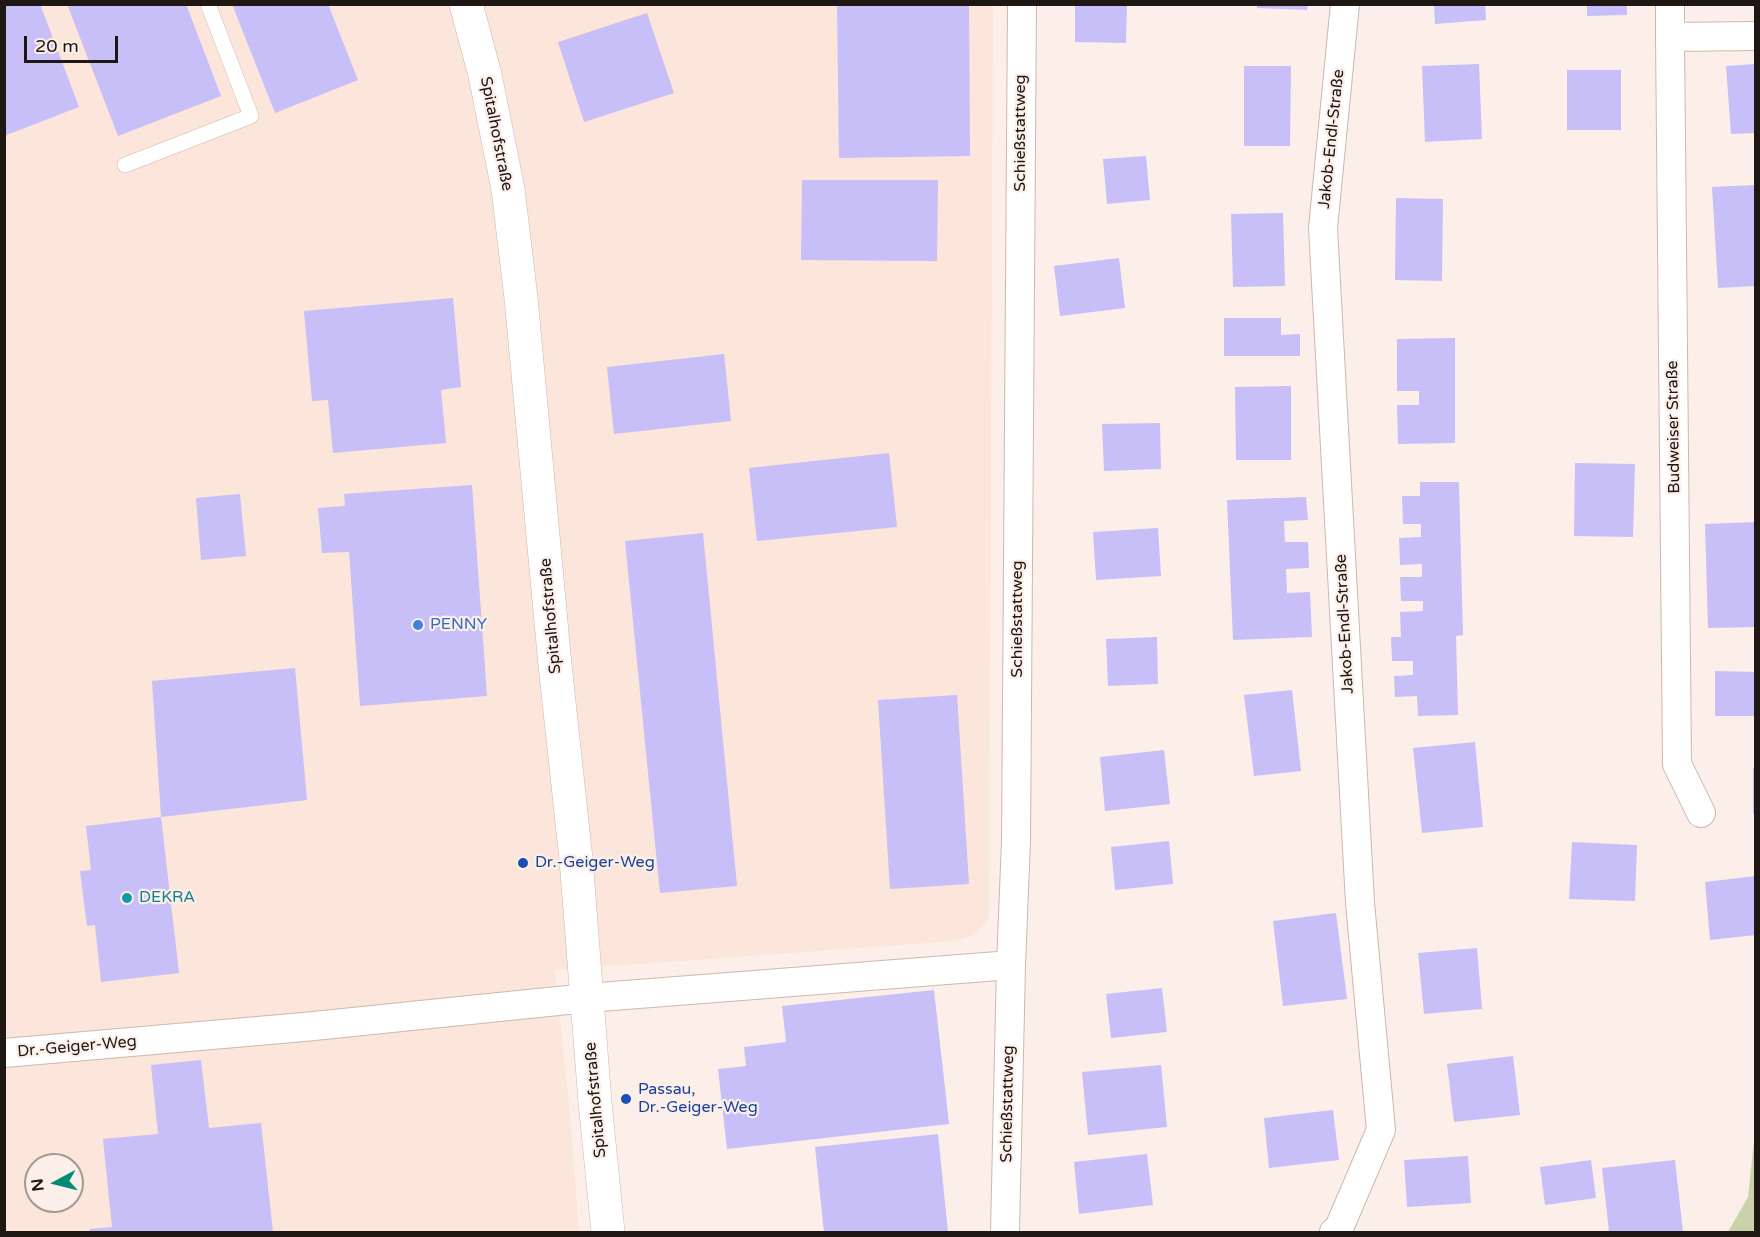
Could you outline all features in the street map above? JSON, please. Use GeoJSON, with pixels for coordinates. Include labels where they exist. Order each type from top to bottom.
{"type":"FeatureCollection","features":[{"type":"Feature","properties":{"kind":"street","name":"Spitalhofstraße"},"geometry":{"type":"LineString","coordinates":[[466,4],[485,75],[508,189],[576,859],[608,1233]]}},
{"type":"Feature","properties":{"kind":"street","name":"Schießstattweg"},"geometry":{"type":"LineString","coordinates":[[1005,1233],[1016,841],[1022,4]]}},
{"type":"Feature","properties":{"kind":"street","name":"Jakob-Endl-Straße"},"geometry":{"type":"LineString","coordinates":[[1334,1233],[1339,1228],[1381,1130],[1360,903],[1323,228],[1345,4]]}},
{"type":"Feature","properties":{"kind":"street","name":"Budweiser Straße"},"geometry":{"type":"LineString","coordinates":[[1670,4],[1677,764],[1701,813]]}},
{"type":"Feature","properties":{"kind":"street"},"geometry":{"type":"LineString","coordinates":[[1670,36],[1755,36]]}},
{"type":"Feature","properties":{"kind":"street","name":"Dr.-Geiger-Weg"},"geometry":{"type":"LineString","coordinates":[[4,1053],[304,1027],[587,998],[1011,965]]}},
{"type":"Feature","properties":{"kind":"lane"},"geometry":{"type":"LineString","coordinates":[[125,165],[250,116],[208,4]]}},
{"type":"Feature","properties":{"kind":"shaded area"},"geometry":{"type":"Polygon","coordinates":[[[5,5],[993,5],[989,917],[976,934],[956,941],[555,970],[579,1232],[5,1232],[5,5]]]}},
{"type":"Feature","properties":{"kind":"green space"},"geometry":{"type":"Polygon","coordinates":[[[1755,1132],[1755,1232],[1728,1232],[1748,1197],[1755,1132]]]}},
{"type":"Feature","properties":{"kind":"building"},"geometry":{"type":"Polygon","coordinates":[[[4,4],[40,4],[79,107],[4,136],[4,4]]]}},
{"type":"Feature","properties":{"kind":"building"},"geometry":{"type":"Polygon","coordinates":[[[67,4],[186,4],[221,96],[118,136],[67,4]]]}},
{"type":"Feature","properties":{"kind":"building"},"geometry":{"type":"Polygon","coordinates":[[[232,4],[328,4],[358,80],[275,113],[232,4]]]}},
{"type":"Feature","properties":{"kind":"building"},"geometry":{"type":"Polygon","coordinates":[[[837,4],[969,4],[970,156],[839,158],[837,4]]]}},
{"type":"Feature","properties":{"kind":"building"},"geometry":{"type":"Polygon","coordinates":[[[1075,4],[1127,4],[1126,43],[1075,42],[1075,4]]]}},
{"type":"Feature","properties":{"kind":"building"},"geometry":{"type":"Polygon","coordinates":[[[1257,4],[1308,4],[1307,10],[1257,8],[1257,4]]]}},
{"type":"Feature","properties":{"kind":"building"},"geometry":{"type":"Polygon","coordinates":[[[1434,4],[1485,4],[1486,20],[1435,24],[1434,4]]]}},
{"type":"Feature","properties":{"kind":"building"},"geometry":{"type":"Polygon","coordinates":[[[1587,5],[1627,5],[1627,15],[1587,16],[1587,5]]]}},
{"type":"Feature","properties":{"kind":"building"},"geometry":{"type":"Polygon","coordinates":[[[647,13],[674,93],[584,122],[558,42],[647,13]]]}},
{"type":"Feature","properties":{"kind":"building"},"geometry":{"type":"Polygon","coordinates":[[[1479,64],[1482,139],[1425,142],[1422,66],[1479,64]]]}},
{"type":"Feature","properties":{"kind":"building"},"geometry":{"type":"Polygon","coordinates":[[[1756,64],[1756,133],[1731,134],[1726,66],[1756,64]]]}},
{"type":"Feature","properties":{"kind":"building"},"geometry":{"type":"Polygon","coordinates":[[[1244,66],[1291,66],[1290,146],[1244,146],[1244,66]]]}},
{"type":"Feature","properties":{"kind":"building"},"geometry":{"type":"Polygon","coordinates":[[[1567,70],[1621,70],[1621,130],[1567,130],[1567,70]]]}},
{"type":"Feature","properties":{"kind":"building"},"geometry":{"type":"Polygon","coordinates":[[[1146,156],[1150,200],[1107,204],[1103,159],[1146,156]]]}},
{"type":"Feature","properties":{"kind":"building"},"geometry":{"type":"Polygon","coordinates":[[[802,180],[938,180],[937,261],[801,260],[802,180]]]}},
{"type":"Feature","properties":{"kind":"building"},"geometry":{"type":"Polygon","coordinates":[[[1756,185],[1756,286],[1718,288],[1712,187],[1756,185]]]}},
{"type":"Feature","properties":{"kind":"building"},"geometry":{"type":"Polygon","coordinates":[[[1396,198],[1443,199],[1442,281],[1395,280],[1396,198]]]}},
{"type":"Feature","properties":{"kind":"building"},"geometry":{"type":"Polygon","coordinates":[[[1283,213],[1285,286],[1233,287],[1231,214],[1283,213]]]}},
{"type":"Feature","properties":{"kind":"building"},"geometry":{"type":"Polygon","coordinates":[[[1119,258],[1125,308],[1060,316],[1054,266],[1119,258]]]}},
{"type":"Feature","properties":{"kind":"building"},"geometry":{"type":"Polygon","coordinates":[[[453,298],[461,387],[441,390],[446,443],[333,453],[328,400],[312,401],[304,311],[453,298]]]}},
{"type":"Feature","properties":{"kind":"building"},"geometry":{"type":"Polygon","coordinates":[[[1224,318],[1281,318],[1281,335],[1300,334],[1300,356],[1224,356],[1224,318]]]}},
{"type":"Feature","properties":{"kind":"building"},"geometry":{"type":"Polygon","coordinates":[[[1455,338],[1455,443],[1398,444],[1397,405],[1419,405],[1419,391],[1397,391],[1397,339],[1455,338]]]}},
{"type":"Feature","properties":{"kind":"building"},"geometry":{"type":"Polygon","coordinates":[[[724,354],[731,421],[614,434],[607,367],[724,354]]]}},
{"type":"Feature","properties":{"kind":"building"},"geometry":{"type":"Polygon","coordinates":[[[1291,386],[1291,460],[1236,460],[1235,387],[1291,386]]]}},
{"type":"Feature","properties":{"kind":"building"},"geometry":{"type":"Polygon","coordinates":[[[1160,423],[1161,469],[1104,471],[1102,424],[1160,423]]]}},
{"type":"Feature","properties":{"kind":"building"},"geometry":{"type":"Polygon","coordinates":[[[889,453],[897,527],[757,541],[749,468],[889,453]]]}},
{"type":"Feature","properties":{"kind":"building"},"geometry":{"type":"Polygon","coordinates":[[[1575,463],[1635,464],[1633,537],[1574,536],[1575,463]]]}},
{"type":"Feature","properties":{"kind":"building"},"geometry":{"type":"Polygon","coordinates":[[[1420,482],[1459,482],[1463,635],[1456,636],[1458,715],[1418,716],[1417,696],[1395,697],[1394,676],[1413,675],[1413,661],[1392,661],[1391,637],[1401,637],[1400,612],[1423,611],[1423,601],[1401,601],[1400,577],[1422,577],[1422,564],[1400,565],[1399,538],[1421,537],[1421,524],[1403,524],[1402,496],[1420,496],[1420,482]]]}},
{"type":"Feature","properties":{"kind":"building","name":"PENNY"},"geometry":{"type":"Polygon","coordinates":[[[472,485],[487,696],[360,706],[349,552],[322,553],[318,508],[345,506],[344,494],[472,485]]]}},
{"type":"Feature","properties":{"kind":"building"},"geometry":{"type":"Polygon","coordinates":[[[240,494],[246,556],[201,560],[196,498],[240,494]]]}},
{"type":"Feature","properties":{"kind":"building"},"geometry":{"type":"Polygon","coordinates":[[[1306,497],[1308,520],[1284,521],[1285,542],[1308,542],[1309,568],[1286,569],[1287,593],[1310,592],[1312,637],[1233,640],[1227,500],[1306,497]]]}},
{"type":"Feature","properties":{"kind":"building"},"geometry":{"type":"Polygon","coordinates":[[[1756,522],[1756,627],[1708,628],[1705,524],[1756,522]]]}},
{"type":"Feature","properties":{"kind":"building"},"geometry":{"type":"Polygon","coordinates":[[[1158,528],[1161,576],[1096,580],[1093,532],[1158,528]]]}},
{"type":"Feature","properties":{"kind":"building"},"geometry":{"type":"Polygon","coordinates":[[[703,533],[737,886],[660,893],[625,541],[703,533]]]}},
{"type":"Feature","properties":{"kind":"building"},"geometry":{"type":"Polygon","coordinates":[[[1157,637],[1158,684],[1108,686],[1106,639],[1157,637]]]}},
{"type":"Feature","properties":{"kind":"building"},"geometry":{"type":"Polygon","coordinates":[[[295,668],[307,800],[161,817],[152,681],[295,668]]]}},
{"type":"Feature","properties":{"kind":"building"},"geometry":{"type":"Polygon","coordinates":[[[1715,671],[1756,672],[1756,716],[1715,716],[1715,671]]]}},
{"type":"Feature","properties":{"kind":"building"},"geometry":{"type":"Polygon","coordinates":[[[1292,690],[1301,771],[1254,776],[1244,695],[1292,690]]]}},
{"type":"Feature","properties":{"kind":"building"},"geometry":{"type":"Polygon","coordinates":[[[957,695],[969,884],[890,889],[878,700],[957,695]]]}},
{"type":"Feature","properties":{"kind":"building"},"geometry":{"type":"Polygon","coordinates":[[[1475,742],[1483,827],[1422,833],[1413,748],[1475,742]]]}},
{"type":"Feature","properties":{"kind":"building"},"geometry":{"type":"Polygon","coordinates":[[[1164,750],[1170,804],[1105,811],[1100,757],[1164,750]]]}},
{"type":"Feature","properties":{"kind":"building"},"geometry":{"type":"Polygon","coordinates":[[[1753,768],[1756,768],[1756,814],[1753,814],[1753,768]]]}},
{"type":"Feature","properties":{"kind":"building","name":"DEKRA"},"geometry":{"type":"Polygon","coordinates":[[[161,817],[179,973],[101,982],[95,925],[87,926],[80,871],[91,870],[86,826],[161,817]]]}},
{"type":"Feature","properties":{"kind":"building"},"geometry":{"type":"Polygon","coordinates":[[[1169,841],[1173,884],[1115,890],[1111,847],[1169,841]]]}},
{"type":"Feature","properties":{"kind":"building"},"geometry":{"type":"Polygon","coordinates":[[[1572,842],[1637,845],[1635,901],[1569,899],[1572,842]]]}},
{"type":"Feature","properties":{"kind":"building"},"geometry":{"type":"Polygon","coordinates":[[[1756,876],[1756,935],[1710,940],[1705,882],[1756,876]]]}},
{"type":"Feature","properties":{"kind":"building"},"geometry":{"type":"Polygon","coordinates":[[[1336,913],[1347,999],[1283,1006],[1273,921],[1336,913]]]}},
{"type":"Feature","properties":{"kind":"building"},"geometry":{"type":"Polygon","coordinates":[[[1477,948],[1482,1009],[1424,1014],[1418,953],[1477,948]]]}},
{"type":"Feature","properties":{"kind":"building"},"geometry":{"type":"Polygon","coordinates":[[[1162,988],[1167,1032],[1111,1038],[1106,994],[1162,988]]]}},
{"type":"Feature","properties":{"kind":"building"},"geometry":{"type":"Polygon","coordinates":[[[934,990],[949,1124],[727,1149],[718,1069],[746,1066],[744,1047],[786,1042],[782,1006],[934,990]]]}},
{"type":"Feature","properties":{"kind":"building"},"geometry":{"type":"Polygon","coordinates":[[[1513,1056],[1520,1115],[1454,1122],[1447,1064],[1513,1056]]]}},
{"type":"Feature","properties":{"kind":"building"},"geometry":{"type":"Polygon","coordinates":[[[201,1060],[209,1128],[261,1123],[273,1232],[90,1232],[90,1229],[112,1227],[103,1139],[158,1134],[151,1065],[201,1060]]]}},
{"type":"Feature","properties":{"kind":"building"},"geometry":{"type":"Polygon","coordinates":[[[1161,1065],[1167,1127],[1088,1135],[1082,1072],[1161,1065]]]}},
{"type":"Feature","properties":{"kind":"building"},"geometry":{"type":"Polygon","coordinates":[[[1333,1110],[1339,1160],[1269,1168],[1264,1118],[1333,1110]]]}},
{"type":"Feature","properties":{"kind":"building"},"geometry":{"type":"Polygon","coordinates":[[[938,1134],[948,1232],[824,1232],[815,1147],[938,1134]]]}},
{"type":"Feature","properties":{"kind":"building"},"geometry":{"type":"Polygon","coordinates":[[[1147,1154],[1153,1205],[1079,1214],[1074,1162],[1147,1154]]]}},
{"type":"Feature","properties":{"kind":"building"},"geometry":{"type":"Polygon","coordinates":[[[1468,1156],[1471,1203],[1407,1207],[1404,1160],[1468,1156]]]}},
{"type":"Feature","properties":{"kind":"building"},"geometry":{"type":"Polygon","coordinates":[[[1591,1160],[1596,1198],[1545,1205],[1540,1167],[1591,1160]]]}},
{"type":"Feature","properties":{"kind":"building"},"geometry":{"type":"Polygon","coordinates":[[[1675,1160],[1683,1232],[1609,1232],[1602,1168],[1675,1160]]]}},
{"type":"Feature","properties":{"kind":"place","name":"PENNY"},"geometry":{"type":"Point","coordinates":[418,625]}},
{"type":"Feature","properties":{"kind":"place","name":"Dr.-Geiger-Weg"},"geometry":{"type":"Point","coordinates":[523,863]}},
{"type":"Feature","properties":{"kind":"place","name":"DEKRA"},"geometry":{"type":"Point","coordinates":[127,898]}},
{"type":"Feature","properties":{"kind":"place","name":"Passau, Dr.-Geiger-Weg"},"geometry":{"type":"Point","coordinates":[626,1099]}}]}
